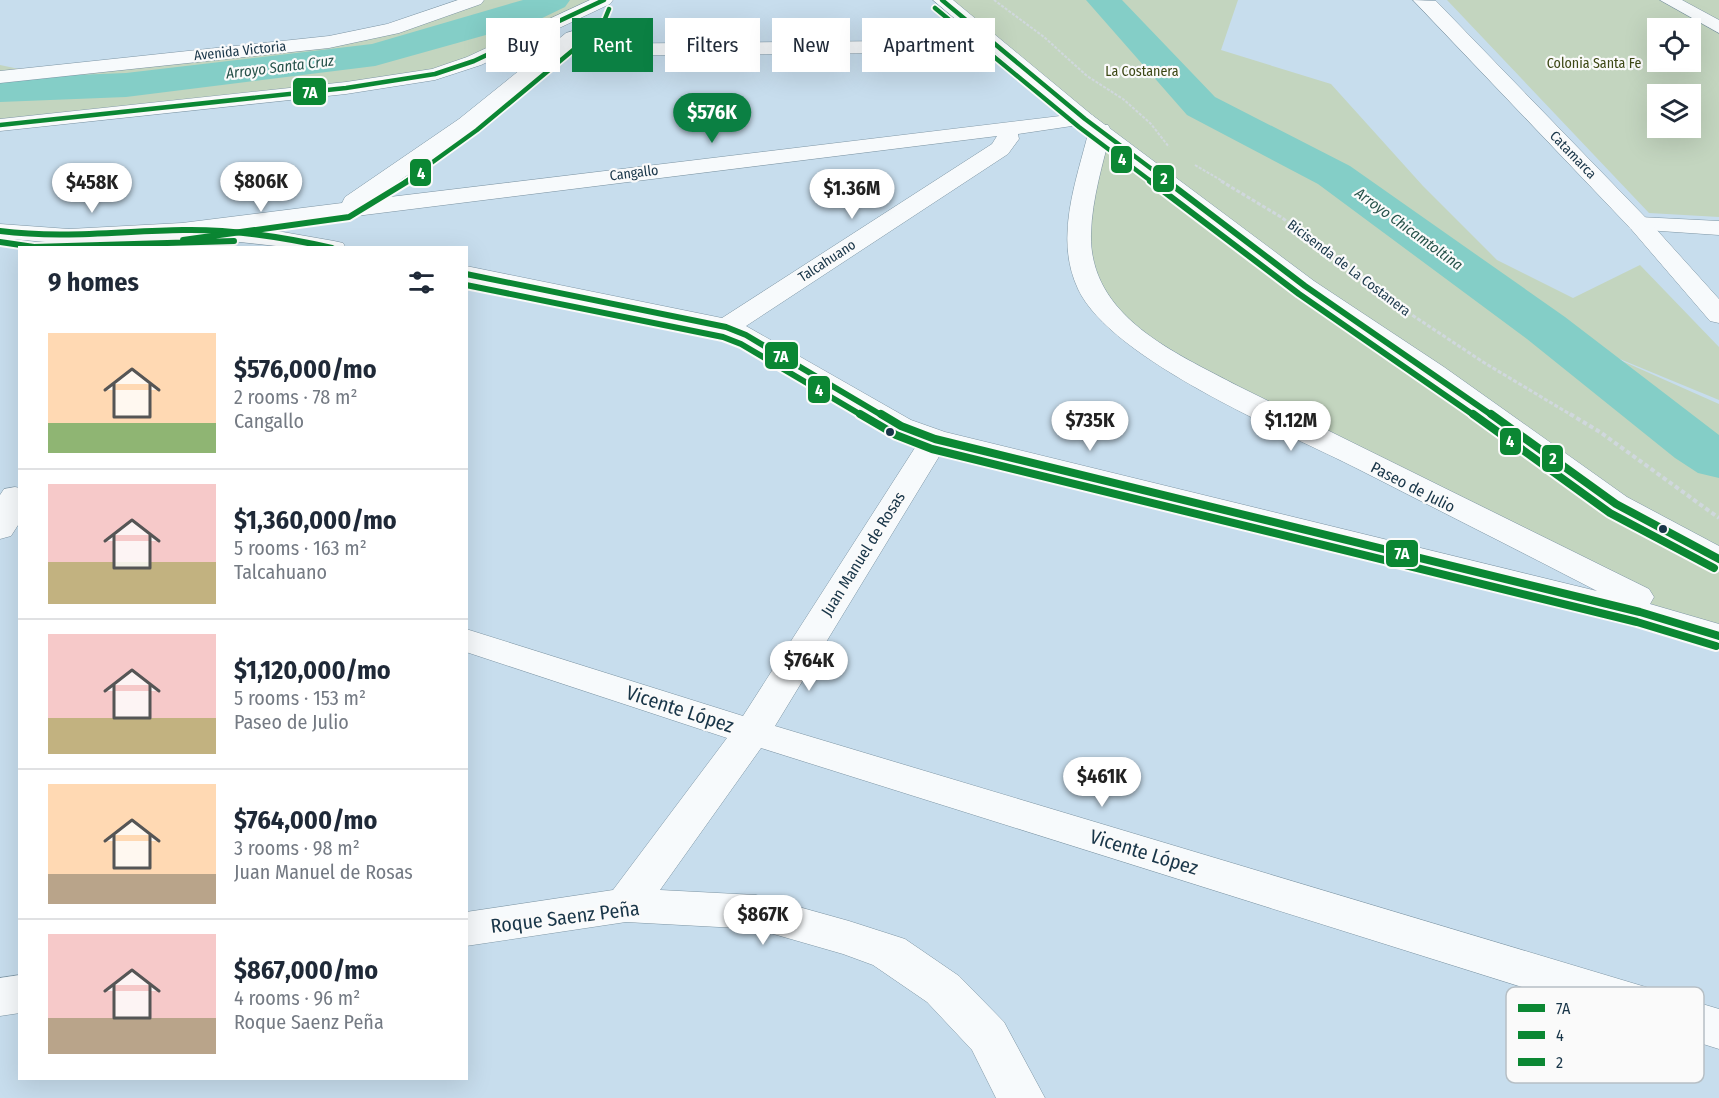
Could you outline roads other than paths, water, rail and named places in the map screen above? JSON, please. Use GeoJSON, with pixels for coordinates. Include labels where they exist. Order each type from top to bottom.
{"type":"FeatureCollection","features":[{"type":"Feature","properties":{"kind":"street","name":"Avenida Victoria"},"geometry":{"type":"LineString","coordinates":[[0,77],[329,42],[392,29],[475,0]]}},
{"type":"Feature","properties":{"kind":"street"},"geometry":{"type":"LineString","coordinates":[[942,0],[1093,124],[1305,286],[1434,373],[1616,504],[1719,559]]}},
{"type":"Feature","properties":{"kind":"street","name":"Catamarca"},"geometry":{"type":"LineString","coordinates":[[1422,0],[1430,5],[1639,224],[1719,315]]}},
{"type":"Feature","properties":{"kind":"street"},"geometry":{"type":"LineString","coordinates":[[1669,0],[1719,27]]}},
{"type":"Feature","properties":{"kind":"street"},"geometry":{"type":"LineString","coordinates":[[560,47],[595,18],[600,2]]}},
{"type":"Feature","properties":{"kind":"street"},"geometry":{"type":"LineString","coordinates":[[0,125],[356,87],[435,74],[474,61],[600,2]]}},
{"type":"Feature","properties":{"kind":"street"},"geometry":{"type":"LineString","coordinates":[[560,50],[998,46]]}},
{"type":"Feature","properties":{"kind":"street"},"geometry":{"type":"LineString","coordinates":[[344,208],[422,159],[531,72]]}},
{"type":"Feature","properties":{"kind":"street","name":"Cangallo"},"geometry":{"type":"LineString","coordinates":[[182,230],[344,208],[1007,129],[1093,124]]}},
{"type":"Feature","properties":{"kind":"street","name":"Paseo de Julio"},"geometry":{"type":"LineString","coordinates":[[1093,124],[1079,238],[1081,265],[1086,285],[1101,308],[1128,331],[1170,360],[1238,398],[1489,525],[1714,634]]}},
{"type":"Feature","properties":{"kind":"street","name":"Talcahuano"},"geometry":{"type":"LineString","coordinates":[[726,327],[1000,149],[1008,139],[1007,129]]}},
{"type":"Feature","properties":{"kind":"street"},"geometry":{"type":"LineString","coordinates":[[1639,224],[1719,228]]}},
{"type":"Feature","properties":{"kind":"street"},"geometry":{"type":"LineString","coordinates":[[0,231],[34,237],[182,230],[264,234],[324,246]]}},
{"type":"Feature","properties":{"kind":"street"},"geometry":{"type":"LineString","coordinates":[[42,246],[81,236]]}},
{"type":"Feature","properties":{"kind":"street"},"geometry":{"type":"LineString","coordinates":[[0,256],[18,252]]}},
{"type":"Feature","properties":{"kind":"street"},"geometry":{"type":"LineString","coordinates":[[468,274],[726,327],[746,335],[901,426],[935,439],[1640,612],[1714,634]]}},
{"type":"Feature","properties":{"kind":"street","name":"Juan Manuel de Rosas"},"geometry":{"type":"LineString","coordinates":[[626,905],[752,732],[935,439]]}},
{"type":"Feature","properties":{"kind":"street"},"geometry":{"type":"LineString","coordinates":[[0,529],[12,495]]}},
{"type":"Feature","properties":{"kind":"street","name":"Vicente López"},"geometry":{"type":"LineString","coordinates":[[468,641],[752,732],[1582,987]]}},
{"type":"Feature","properties":{"kind":"street","name":"Roque Saenz Peña"},"geometry":{"type":"LineString","coordinates":[[468,929],[626,905],[756,912],[849,938],[890,952],[943,989],[988,1036],[1021,1098]]}},
{"type":"Feature","properties":{"kind":"street"},"geometry":{"type":"LineString","coordinates":[[0,997],[18,994]]}},
{"type":"Feature","properties":{"kind":"street","name":"Vicente López"},"geometry":{"type":"LineString","coordinates":[[1704,1024],[1719,1029]]}},
{"type":"Feature","properties":{"kind":"waterway","name":"Arroyo Santa Cruz"},"geometry":{"type":"LineString","coordinates":[[0,90],[126,85],[375,55],[523,13],[553,0]]}},
{"type":"Feature","properties":{"kind":"waterway","name":"Arroyo Chicamtoltina"},"geometry":{"type":"LineString","coordinates":[[1103,0],[1201,106],[1334,175],[1546,328],[1696,446],[1719,460]]}},
{"type":"Feature","properties":{"kind":"park label","name":"Colonia Santa Fe"},"geometry":{"type":"Point","coordinates":[1594,63]}},
{"type":"Feature","properties":{"kind":"park label","name":"La Costanera"},"geometry":{"type":"Point","coordinates":[1142,71]}}]}
